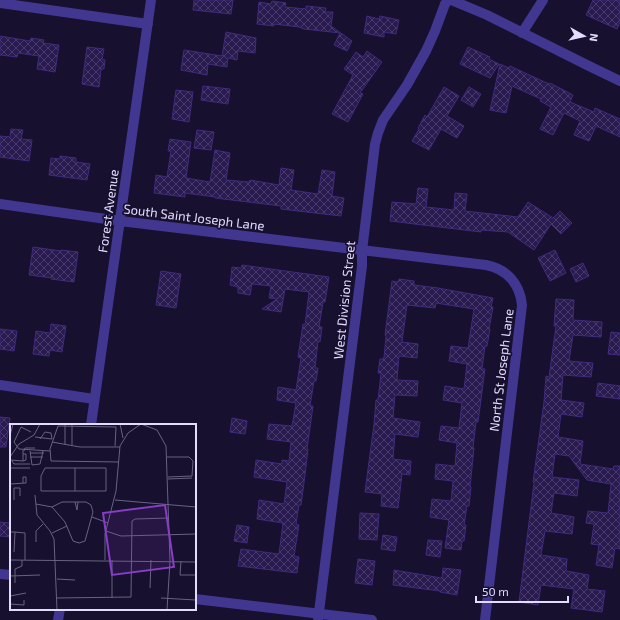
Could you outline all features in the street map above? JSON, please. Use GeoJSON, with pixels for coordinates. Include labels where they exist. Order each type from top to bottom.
{"type":"FeatureCollection","features":[{"type":"Feature","properties":{"kind":"street","name":"Forest Avenue"},"geometry":{"type":"LineString","coordinates":[[91,424],[151,0]]}},
{"type":"Feature","properties":{"kind":"street"},"geometry":{"type":"LineString","coordinates":[[449,0],[482,13],[620,81]]}},
{"type":"Feature","properties":{"kind":"street","name":"West Division Street"},"geometry":{"type":"LineString","coordinates":[[318,617],[362,266],[362,251],[375,144],[383,120],[419,66],[431,41],[445,4],[449,0]]}},
{"type":"Feature","properties":{"kind":"street"},"geometry":{"type":"LineString","coordinates":[[522,33],[543,0]]}},
{"type":"Feature","properties":{"kind":"street"},"geometry":{"type":"LineString","coordinates":[[0,3],[148,24]]}},
{"type":"Feature","properties":{"kind":"street","name":"South Saint Joseph Lane"},"geometry":{"type":"LineString","coordinates":[[0,204],[120,221],[362,251]]}},
{"type":"Feature","properties":{"kind":"street","name":"North St Joseph Lane"},"geometry":{"type":"LineString","coordinates":[[362,251],[493,267],[510,277],[516,284],[519,291],[522,302],[522,311],[485,620]]}},
{"type":"Feature","properties":{"kind":"street"},"geometry":{"type":"LineString","coordinates":[[0,385],[94,399]]}},
{"type":"Feature","properties":{"kind":"street"},"geometry":{"type":"LineString","coordinates":[[0,574],[10,575]]}},
{"type":"Feature","properties":{"kind":"street"},"geometry":{"type":"LineString","coordinates":[[196,599],[318,617],[372,620]]}},
{"type":"Feature","properties":{"kind":"street"},"geometry":{"type":"LineString","coordinates":[[58,620],[60,610]]}},
{"type":"Feature","properties":{"kind":"building"},"geometry":{"type":"Polygon","coordinates":[[[194,0],[233,0],[231,14],[193,10],[194,0]]]}},
{"type":"Feature","properties":{"kind":"building"},"geometry":{"type":"Polygon","coordinates":[[[593,0],[620,0],[620,22],[617,29],[586,15],[593,0]]]}},
{"type":"Feature","properties":{"kind":"building"},"geometry":{"type":"Polygon","coordinates":[[[272,1],[286,3],[285,7],[306,9],[306,6],[326,8],[325,12],[333,12],[331,26],[352,41],[347,51],[334,45],[340,33],[274,24],[274,26],[257,24],[259,2],[271,4],[272,1]]]}},
{"type":"Feature","properties":{"kind":"building"},"geometry":{"type":"Polygon","coordinates":[[[367,16],[379,19],[380,16],[399,20],[396,34],[384,32],[384,37],[364,33],[367,16]]]}},
{"type":"Feature","properties":{"kind":"building"},"geometry":{"type":"Polygon","coordinates":[[[226,32],[256,38],[255,53],[238,51],[237,60],[228,58],[227,67],[208,64],[207,75],[181,70],[184,50],[222,56],[226,32]]]}},
{"type":"Feature","properties":{"kind":"building"},"geometry":{"type":"Polygon","coordinates":[[[0,36],[30,41],[31,38],[44,40],[43,43],[59,45],[55,72],[37,69],[39,56],[18,53],[17,57],[0,55],[0,36]]]}},
{"type":"Feature","properties":{"kind":"building"},"geometry":{"type":"Polygon","coordinates":[[[87,47],[104,49],[102,59],[105,60],[104,69],[101,69],[99,87],[82,84],[87,47]]]}},
{"type":"Feature","properties":{"kind":"building"},"geometry":{"type":"Polygon","coordinates":[[[468,47],[490,57],[489,59],[499,64],[490,78],[460,64],[468,47]]]}},
{"type":"Feature","properties":{"kind":"building"},"geometry":{"type":"Polygon","coordinates":[[[367,51],[382,62],[360,93],[363,94],[348,122],[332,114],[353,75],[344,69],[356,52],[363,57],[367,51]]]}},
{"type":"Feature","properties":{"kind":"building"},"geometry":{"type":"Polygon","coordinates":[[[500,64],[509,68],[510,66],[549,84],[550,83],[573,95],[570,102],[594,112],[595,108],[620,119],[620,137],[596,126],[589,141],[574,135],[580,121],[564,113],[553,135],[540,129],[551,107],[540,101],[541,99],[512,86],[506,113],[490,110],[500,64]]]}},
{"type":"Feature","properties":{"kind":"building"},"geometry":{"type":"Polygon","coordinates":[[[203,86],[230,89],[228,104],[201,100],[203,86]]]}},
{"type":"Feature","properties":{"kind":"building"},"geometry":{"type":"Polygon","coordinates":[[[444,87],[459,96],[447,116],[464,126],[457,138],[441,129],[429,150],[412,141],[425,115],[427,117],[444,87]]]}},
{"type":"Feature","properties":{"kind":"building"},"geometry":{"type":"Polygon","coordinates":[[[469,87],[481,94],[473,107],[461,100],[469,87]]]}},
{"type":"Feature","properties":{"kind":"building"},"geometry":{"type":"Polygon","coordinates":[[[176,90],[193,92],[189,122],[172,119],[176,90]]]}},
{"type":"Feature","properties":{"kind":"building"},"geometry":{"type":"Polygon","coordinates":[[[11,129],[23,130],[21,139],[32,140],[29,161],[0,157],[0,136],[10,137],[11,129]]]}},
{"type":"Feature","properties":{"kind":"building"},"geometry":{"type":"Polygon","coordinates":[[[197,130],[214,132],[211,150],[194,148],[197,130]]]}},
{"type":"Feature","properties":{"kind":"building"},"geometry":{"type":"Polygon","coordinates":[[[170,139],[191,142],[186,178],[210,182],[215,150],[230,153],[226,180],[249,182],[250,180],[279,185],[281,168],[294,170],[291,190],[318,194],[322,170],[335,172],[332,196],[344,198],[341,216],[281,209],[281,206],[185,193],[185,197],[154,193],[156,175],[167,177],[171,151],[168,151],[170,139]]]}},
{"type":"Feature","properties":{"kind":"building"},"geometry":{"type":"Polygon","coordinates":[[[60,156],[76,158],[76,162],[90,164],[87,180],[49,175],[51,158],[60,159],[60,156]]]}},
{"type":"Feature","properties":{"kind":"building"},"geometry":{"type":"Polygon","coordinates":[[[418,188],[428,189],[426,207],[454,210],[455,193],[467,194],[465,211],[518,217],[528,202],[553,218],[560,211],[572,223],[561,234],[551,224],[534,250],[508,232],[481,230],[481,232],[390,221],[392,202],[416,204],[418,188]]]}},
{"type":"Feature","properties":{"kind":"building"},"geometry":{"type":"Polygon","coordinates":[[[33,247],[78,252],[74,282],[29,275],[33,247]]]}},
{"type":"Feature","properties":{"kind":"building"},"geometry":{"type":"Polygon","coordinates":[[[555,250],[566,273],[550,281],[538,258],[555,250]]]}},
{"type":"Feature","properties":{"kind":"building"},"geometry":{"type":"Polygon","coordinates":[[[583,263],[589,276],[576,282],[570,269],[583,263]]]}},
{"type":"Feature","properties":{"kind":"building"},"geometry":{"type":"Polygon","coordinates":[[[242,265],[329,277],[319,327],[322,327],[320,342],[318,341],[315,368],[318,368],[316,381],[314,381],[310,406],[313,406],[305,475],[301,505],[299,505],[296,524],[299,525],[294,556],[299,557],[297,573],[238,566],[241,549],[279,554],[283,523],[257,519],[259,500],[284,504],[287,482],[254,477],[256,460],[282,464],[282,460],[289,461],[291,442],[267,439],[269,424],[292,426],[296,403],[277,400],[278,387],[296,390],[301,358],[298,357],[303,324],[305,325],[309,292],[285,289],[281,312],[262,309],[277,299],[269,298],[271,286],[252,284],[250,295],[238,293],[238,287],[230,285],[232,267],[241,268],[242,265]]]}},
{"type":"Feature","properties":{"kind":"building"},"geometry":{"type":"Polygon","coordinates":[[[161,271],[181,274],[176,308],[156,305],[161,271]]]}},
{"type":"Feature","properties":{"kind":"building"},"geometry":{"type":"Polygon","coordinates":[[[399,279],[414,281],[414,285],[493,298],[490,329],[487,346],[485,346],[482,369],[485,369],[478,422],[476,422],[469,506],[467,506],[464,525],[466,525],[464,541],[462,541],[461,550],[445,548],[449,520],[430,517],[432,499],[451,501],[453,481],[435,479],[436,464],[455,466],[457,443],[439,440],[441,426],[459,428],[462,403],[443,400],[445,386],[464,389],[467,364],[449,361],[451,346],[468,348],[474,309],[436,303],[435,308],[407,305],[402,342],[418,344],[417,358],[399,356],[397,380],[418,381],[417,396],[395,395],[393,418],[420,422],[418,437],[395,434],[393,459],[411,461],[410,475],[402,474],[398,508],[381,506],[382,494],[365,492],[376,400],[378,400],[381,373],[378,373],[380,359],[384,358],[385,335],[392,281],[398,282],[399,279]]]}},
{"type":"Feature","properties":{"kind":"building"},"geometry":{"type":"Polygon","coordinates":[[[556,299],[574,300],[573,320],[602,322],[601,337],[573,335],[569,361],[593,363],[591,377],[563,375],[561,400],[584,403],[582,417],[561,414],[558,437],[583,441],[580,464],[613,469],[614,466],[620,466],[620,549],[615,548],[612,568],[596,565],[599,545],[591,544],[594,524],[586,523],[588,511],[608,513],[611,484],[587,480],[569,456],[555,454],[552,477],[579,480],[577,496],[554,493],[551,513],[574,517],[572,534],[545,531],[541,555],[567,559],[566,571],[589,575],[587,589],[605,591],[602,612],[571,608],[574,589],[541,585],[538,605],[519,602],[546,376],[549,377],[556,326],[554,326],[556,299]]]}},
{"type":"Feature","properties":{"kind":"building"},"geometry":{"type":"Polygon","coordinates":[[[51,324],[66,326],[62,352],[50,350],[49,356],[33,354],[36,331],[50,333],[51,324]]]}},
{"type":"Feature","properties":{"kind":"building"},"geometry":{"type":"Polygon","coordinates":[[[0,329],[17,331],[14,351],[0,349],[0,329]]]}},
{"type":"Feature","properties":{"kind":"building"},"geometry":{"type":"Polygon","coordinates":[[[611,332],[620,333],[620,355],[608,354],[611,332]]]}},
{"type":"Feature","properties":{"kind":"building"},"geometry":{"type":"Polygon","coordinates":[[[598,383],[620,386],[620,399],[596,396],[598,383]]]}},
{"type":"Feature","properties":{"kind":"building"},"geometry":{"type":"Polygon","coordinates":[[[0,417],[10,418],[6,447],[0,447],[0,417]]]}},
{"type":"Feature","properties":{"kind":"building"},"geometry":{"type":"Polygon","coordinates":[[[232,418],[247,421],[245,434],[230,432],[232,418]]]}},
{"type":"Feature","properties":{"kind":"building"},"geometry":{"type":"Polygon","coordinates":[[[360,513],[379,514],[377,540],[359,539],[360,513]]]}},
{"type":"Feature","properties":{"kind":"building"},"geometry":{"type":"Polygon","coordinates":[[[0,522],[10,523],[10,537],[0,536],[0,522]]]}},
{"type":"Feature","properties":{"kind":"building"},"geometry":{"type":"Polygon","coordinates":[[[237,525],[249,527],[247,543],[234,541],[237,525]]]}},
{"type":"Feature","properties":{"kind":"building"},"geometry":{"type":"Polygon","coordinates":[[[383,535],[397,537],[395,551],[381,549],[383,535]]]}},
{"type":"Feature","properties":{"kind":"building"},"geometry":{"type":"Polygon","coordinates":[[[428,540],[442,541],[440,557],[426,555],[428,540]]]}},
{"type":"Feature","properties":{"kind":"building"},"geometry":{"type":"Polygon","coordinates":[[[358,559],[375,561],[372,585],[355,583],[358,559]]]}},
{"type":"Feature","properties":{"kind":"building"},"geometry":{"type":"Polygon","coordinates":[[[443,568],[461,570],[457,595],[440,591],[393,585],[394,570],[442,578],[443,568]]]}}]}
